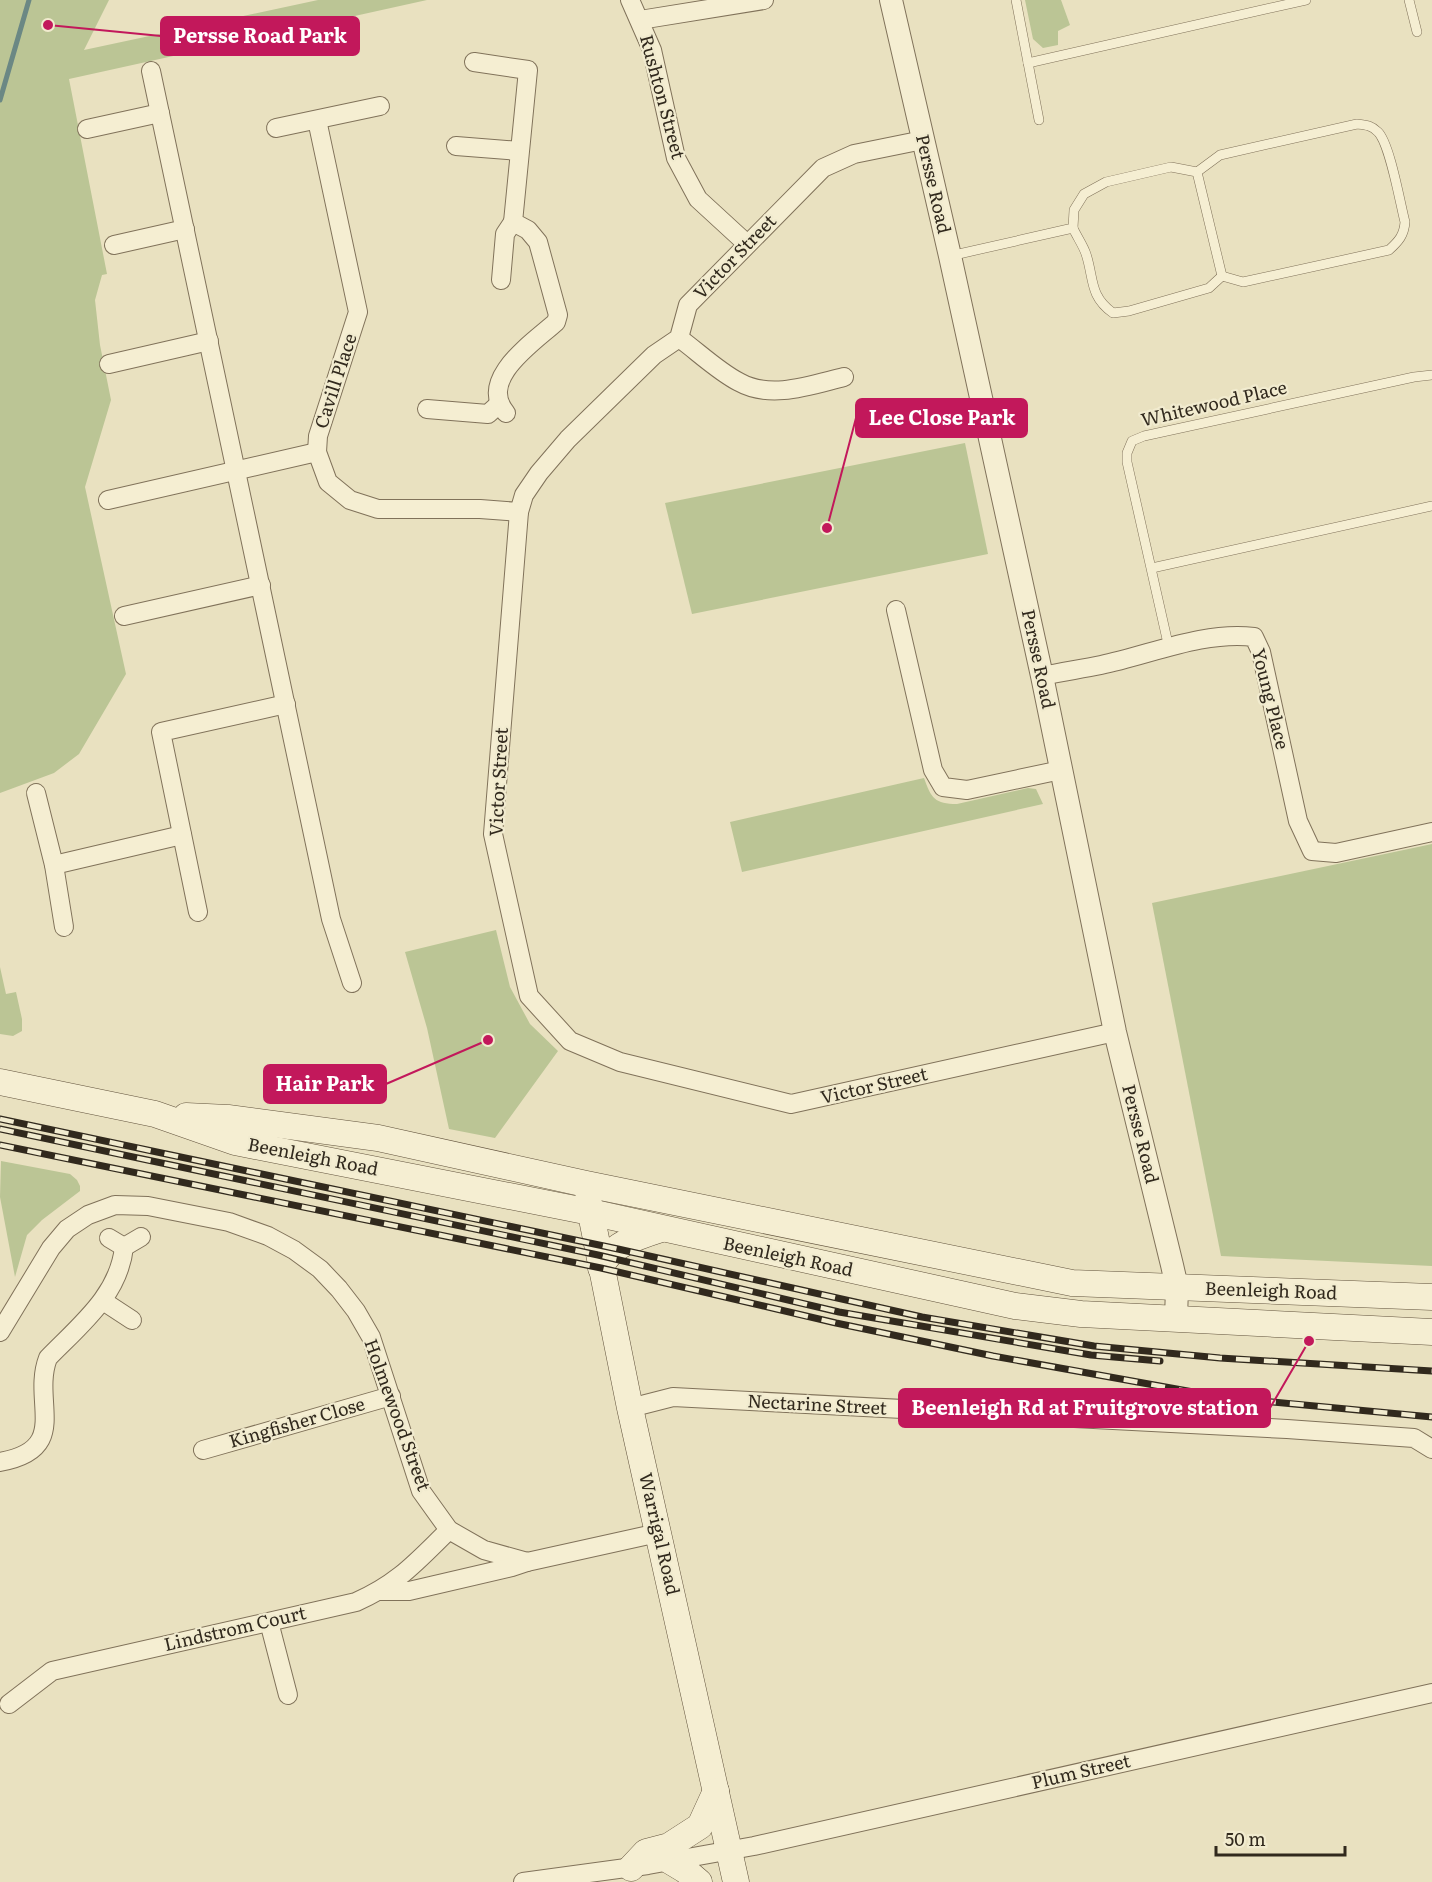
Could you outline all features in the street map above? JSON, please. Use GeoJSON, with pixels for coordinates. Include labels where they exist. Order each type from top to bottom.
{"type":"FeatureCollection","features":[{"type":"Feature","properties":{"kind":"main road","name":"Beenleigh Road"},"geometry":{"type":"LineString","coordinates":[[0,1082],[155,1114],[235,1142],[590,1212],[1015,1306],[1081,1314],[1432,1332]]}},
{"type":"Feature","properties":{"kind":"main road","name":"Beenleigh Road"},"geometry":{"type":"LineString","coordinates":[[155,1114],[228,1118],[378,1138],[586,1184],[1072,1282],[1432,1297]]}},
{"type":"Feature","properties":{"kind":"main road","name":"Warrigal Road"},"geometry":{"type":"LineString","coordinates":[[586,1184],[630,1408],[736,1882]]}},
{"type":"Feature","properties":{"kind":"main road"},"geometry":{"type":"LineString","coordinates":[[601,1268],[605,1257],[623,1245],[661,1229]]}},
{"type":"Feature","properties":{"kind":"main road"},"geometry":{"type":"LineString","coordinates":[[631,1868],[646,1852],[669,1846],[700,1826],[716,1791]]}},
{"type":"Feature","properties":{"kind":"main road"},"geometry":{"type":"LineString","coordinates":[[670,1861],[699,1882]]}},
{"type":"Feature","properties":{"kind":"street","name":"Rushton Street"},"geometry":{"type":"LineString","coordinates":[[630,0],[652,50],[676,158],[698,199],[747,244]]}},
{"type":"Feature","properties":{"kind":"street"},"geometry":{"type":"LineString","coordinates":[[640,20],[764,0]]}},
{"type":"Feature","properties":{"kind":"street","name":"Persse Road"},"geometry":{"type":"LineString","coordinates":[[891,0],[1042,676],[1115,1032],[1177,1287],[1176,1319]]}},
{"type":"Feature","properties":{"kind":"street"},"geometry":{"type":"LineString","coordinates":[[474,62],[528,70],[513,222],[506,234],[501,280]]}},
{"type":"Feature","properties":{"kind":"street"},"geometry":{"type":"LineString","coordinates":[[151,71],[332,918],[352,983]]}},
{"type":"Feature","properties":{"kind":"street"},"geometry":{"type":"LineString","coordinates":[[276,128],[380,106]]}},
{"type":"Feature","properties":{"kind":"street"},"geometry":{"type":"LineString","coordinates":[[87,129],[160,113]]}},
{"type":"Feature","properties":{"kind":"street","name":"Cavill Place"},"geometry":{"type":"LineString","coordinates":[[317,120],[358,312],[318,436],[317,452],[328,482],[350,500],[378,509],[480,509],[519,512]]}},
{"type":"Feature","properties":{"kind":"street","name":"Victor Street"},"geometry":{"type":"LineString","coordinates":[[923,140],[854,154],[823,168],[688,305],[679,338],[654,355],[568,439],[524,495],[519,512],[493,834],[529,996],[570,1041],[620,1062],[791,1104],[1115,1032]]}},
{"type":"Feature","properties":{"kind":"street"},"geometry":{"type":"LineString","coordinates":[[456,146],[519,151]]}},
{"type":"Feature","properties":{"kind":"street"},"geometry":{"type":"LineString","coordinates":[[427,409],[488,414],[502,408],[498,386],[505,369],[556,322],[558,315],[538,242],[528,230],[513,222]]}},
{"type":"Feature","properties":{"kind":"street"},"geometry":{"type":"LineString","coordinates":[[114,245],[184,229]]}},
{"type":"Feature","properties":{"kind":"street"},"geometry":{"type":"LineString","coordinates":[[679,338],[739,383],[759,389],[785,390],[844,377]]}},
{"type":"Feature","properties":{"kind":"street"},"geometry":{"type":"LineString","coordinates":[[109,363],[209,341]]}},
{"type":"Feature","properties":{"kind":"street"},"geometry":{"type":"LineString","coordinates":[[108,500],[317,452]]}},
{"type":"Feature","properties":{"kind":"street"},"geometry":{"type":"LineString","coordinates":[[124,616],[261,585]]}},
{"type":"Feature","properties":{"kind":"street"},"geometry":{"type":"LineString","coordinates":[[896,610],[933,770],[943,787],[967,790],[1061,770]]}},
{"type":"Feature","properties":{"kind":"street","name":"Young Place"},"geometry":{"type":"LineString","coordinates":[[1042,676],[1101,665],[1232,634],[1254,637],[1261,652],[1298,821],[1312,851],[1336,853],[1432,832]]}},
{"type":"Feature","properties":{"kind":"street"},"geometry":{"type":"LineString","coordinates":[[198,912],[161,732],[286,704]]}},
{"type":"Feature","properties":{"kind":"street"},"geometry":{"type":"LineString","coordinates":[[36,793],[54,865],[64,927]]}},
{"type":"Feature","properties":{"kind":"street"},"geometry":{"type":"LineString","coordinates":[[54,865],[182,835]]}},
{"type":"Feature","properties":{"kind":"street"},"geometry":{"type":"LineString","coordinates":[[328,955],[345,962]]}},
{"type":"Feature","properties":{"kind":"street","name":"Holmewood Street"},"geometry":{"type":"LineString","coordinates":[[0,1332],[51,1248],[67,1229],[87,1215],[115,1205],[148,1206],[229,1222],[268,1236],[294,1250],[320,1269],[350,1303],[371,1337],[421,1491],[449,1530],[484,1550],[527,1562],[658,1533]]}},
{"type":"Feature","properties":{"kind":"street"},"geometry":{"type":"LineString","coordinates":[[0,1462],[18,1459],[29,1453],[44,1434],[44,1369],[48,1358],[103,1301],[122,1265],[117,1242],[141,1237]]}},
{"type":"Feature","properties":{"kind":"street"},"geometry":{"type":"LineString","coordinates":[[103,1301],[132,1320]]}},
{"type":"Feature","properties":{"kind":"street","name":"Kingfisher Close"},"geometry":{"type":"LineString","coordinates":[[203,1450],[391,1396]]}},
{"type":"Feature","properties":{"kind":"street","name":"Nectarine Street"},"geometry":{"type":"LineString","coordinates":[[630,1408],[673,1398],[827,1405],[1414,1438],[1432,1449]]}},
{"type":"Feature","properties":{"kind":"street","name":"Lindstrom Court"},"geometry":{"type":"LineString","coordinates":[[9,1704],[52,1671],[356,1602],[380,1591],[401,1577],[449,1530]]}},
{"type":"Feature","properties":{"kind":"street"},"geometry":{"type":"LineString","coordinates":[[380,1591],[409,1591],[527,1562]]}},
{"type":"Feature","properties":{"kind":"street"},"geometry":{"type":"LineString","coordinates":[[269,1622],[288,1695]]}},
{"type":"Feature","properties":{"kind":"street","name":"Plum Street"},"geometry":{"type":"LineString","coordinates":[[523,1882],[631,1868],[729,1851],[1432,1693]]}},
{"type":"Feature","properties":{"kind":"lane"},"geometry":{"type":"LineString","coordinates":[[1016,0],[1039,120]]}},
{"type":"Feature","properties":{"kind":"lane"},"geometry":{"type":"LineString","coordinates":[[1028,63],[1306,0]]}},
{"type":"Feature","properties":{"kind":"lane"},"geometry":{"type":"LineString","coordinates":[[1409,0],[1417,32]]}},
{"type":"Feature","properties":{"kind":"lane"},"geometry":{"type":"LineString","coordinates":[[1357,124],[1370,126],[1380,134],[1386,147],[1405,222],[1404,233],[1398,242],[1389,250],[1243,282],[1222,276],[1209,288],[1129,311],[1113,313],[1103,306],[1095,294],[1086,254],[1073,228],[1074,210],[1084,194],[1106,182],[1171,167],[1197,172],[1220,155],[1357,124]]}},
{"type":"Feature","properties":{"kind":"lane"},"geometry":{"type":"LineString","coordinates":[[1197,172],[1222,276]]}},
{"type":"Feature","properties":{"kind":"lane"},"geometry":{"type":"LineString","coordinates":[[950,256],[1073,228]]}},
{"type":"Feature","properties":{"kind":"lane","name":"Whitewood Place"},"geometry":{"type":"LineString","coordinates":[[1169,648],[1127,462],[1126,453],[1132,441],[1144,436],[1413,377],[1432,375]]}},
{"type":"Feature","properties":{"kind":"lane"},"geometry":{"type":"LineString","coordinates":[[1152,567],[1432,506]]}},
{"type":"Feature","properties":{"kind":"green space"},"geometry":{"type":"Polygon","coordinates":[[[0,0],[109,0],[84,50],[318,0],[427,0],[69,79],[107,274],[102,275],[95,300],[100,345],[111,400],[85,487],[126,674],[79,754],[54,773],[0,793],[0,0]]]}},
{"type":"Feature","properties":{"kind":"green space"},"geometry":{"type":"Polygon","coordinates":[[[1025,0],[1061,0],[1070,25],[1058,31],[1058,45],[1043,48],[1033,39],[1025,0]]]}},
{"type":"Feature","properties":{"kind":"green space"},"geometry":{"type":"Polygon","coordinates":[[[965,443],[988,554],[692,614],[665,503],[965,443]]]}},
{"type":"Feature","properties":{"kind":"green space"},"geometry":{"type":"Polygon","coordinates":[[[924,778],[932,795],[944,803],[957,804],[1028,788],[1036,789],[1043,804],[742,872],[730,822],[924,778]]]}},
{"type":"Feature","properties":{"kind":"green space"},"geometry":{"type":"Polygon","coordinates":[[[1432,844],[1432,1266],[1221,1256],[1152,903],[1432,844]]]}},
{"type":"Feature","properties":{"kind":"green space"},"geometry":{"type":"Polygon","coordinates":[[[496,930],[510,987],[530,1024],[558,1051],[495,1138],[449,1129],[427,1028],[405,952],[496,930]]]}},
{"type":"Feature","properties":{"kind":"green space"},"geometry":{"type":"Polygon","coordinates":[[[0,967],[6,994],[16,992],[22,1019],[22,1031],[13,1036],[0,1034],[0,967]]]}},
{"type":"Feature","properties":{"kind":"green space"},"geometry":{"type":"Polygon","coordinates":[[[1,1161],[70,1174],[80,1186],[80,1191],[42,1220],[27,1235],[15,1277],[0,1197],[1,1161]]]}},
{"type":"Feature","properties":{"kind":"waterway"},"geometry":{"type":"LineString","coordinates":[[0,100],[29,0]]}},
{"type":"Feature","properties":{"kind":"railway"},"geometry":{"type":"LineString","coordinates":[[0,1119],[618,1249],[922,1317],[1094,1346],[1220,1358],[1432,1371]]}},
{"type":"Feature","properties":{"kind":"railway"},"geometry":{"type":"LineString","coordinates":[[0,1129],[598,1255],[839,1312],[1091,1355],[1160,1361]]}},
{"type":"Feature","properties":{"kind":"railway"},"geometry":{"type":"LineString","coordinates":[[0,1145],[601,1268],[836,1323],[993,1356],[1221,1397],[1432,1417]]}},
{"type":"Feature","properties":{"kind":"place","name":"Persse Road Park"},"geometry":{"type":"Point","coordinates":[48,25]}},
{"type":"Feature","properties":{"kind":"place","name":"Lee Close Park"},"geometry":{"type":"Point","coordinates":[827,528]}},
{"type":"Feature","properties":{"kind":"place","name":"Hair Park"},"geometry":{"type":"Point","coordinates":[488,1040]}},
{"type":"Feature","properties":{"kind":"place","name":"Beenleigh Rd at Fruitgrove station"},"geometry":{"type":"Point","coordinates":[1309,1341]}}]}
